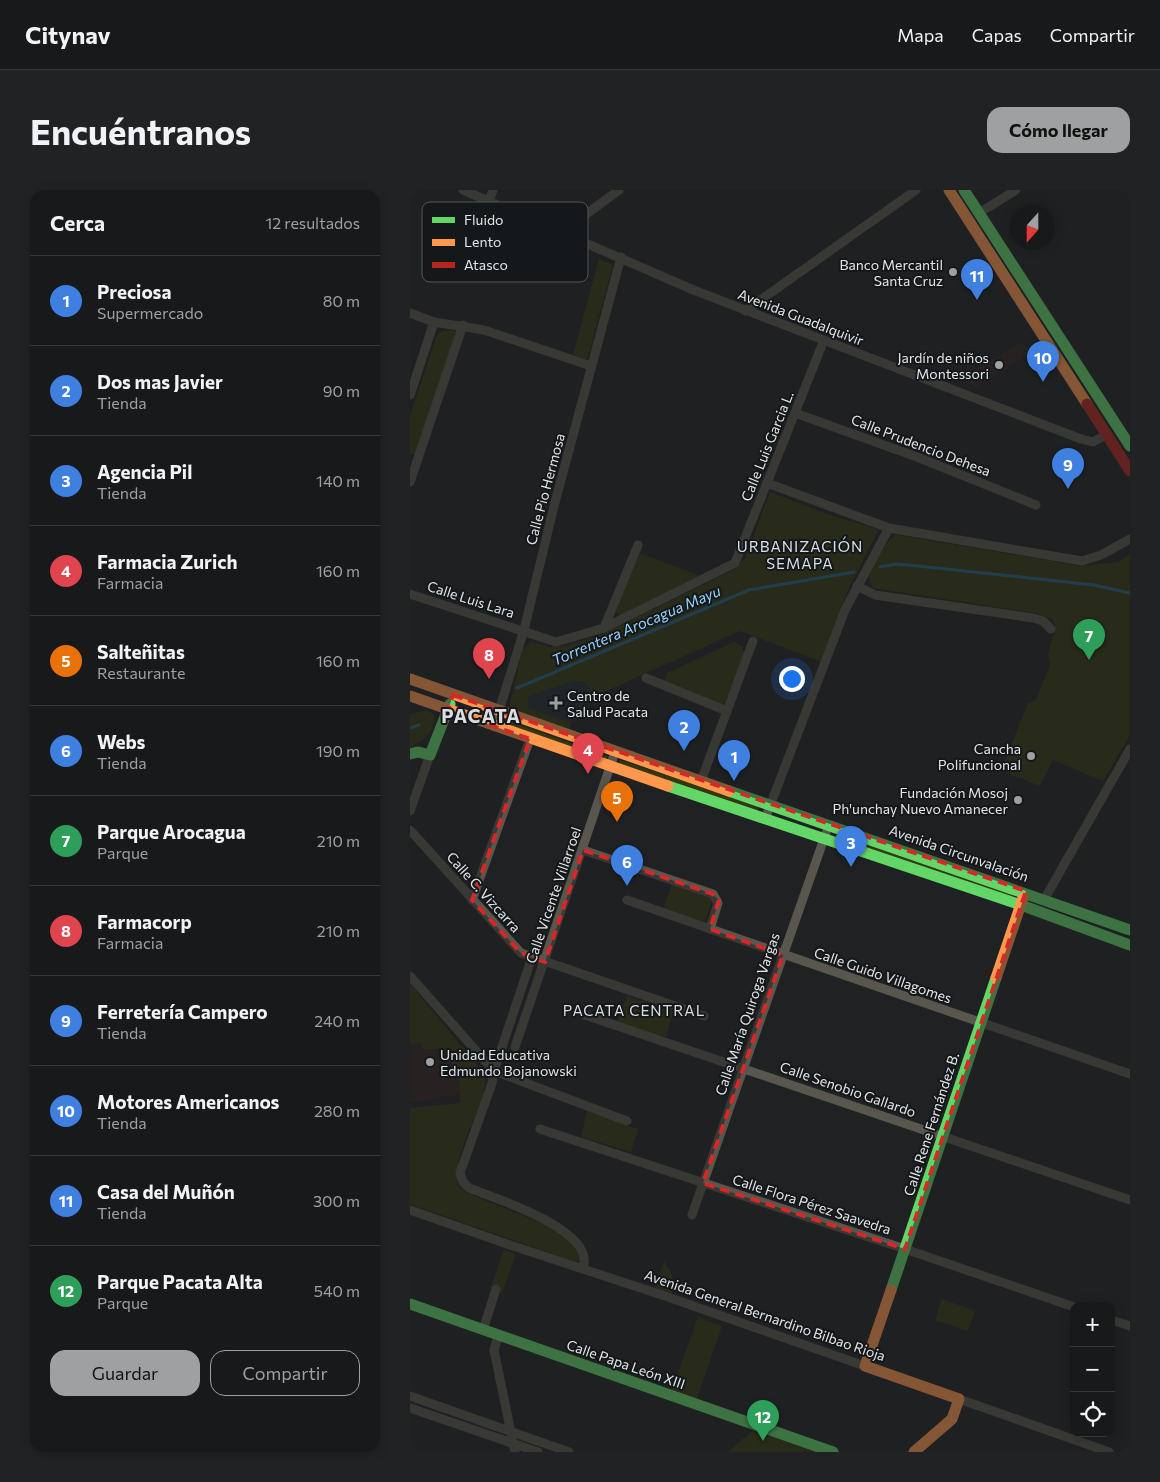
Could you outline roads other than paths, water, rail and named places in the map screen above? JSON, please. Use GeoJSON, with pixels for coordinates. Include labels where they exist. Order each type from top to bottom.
{"type":"FeatureCollection","features":[{"type":"Feature","properties":{"kind":"main road"},"geometry":{"type":"LineString","coordinates":[[949,190],[1130,472]]}},
{"type":"Feature","properties":{"kind":"main road"},"geometry":{"type":"LineString","coordinates":[[964,190],[1130,446]]}},
{"type":"Feature","properties":{"kind":"main road","name":"Avenida Circunvalación"},"geometry":{"type":"LineString","coordinates":[[410,679],[499,712],[1026,891],[1130,930]]}},
{"type":"Feature","properties":{"kind":"main road"},"geometry":{"type":"LineString","coordinates":[[410,754],[418,752],[430,755],[453,695]]}},
{"type":"Feature","properties":{"kind":"main road"},"geometry":{"type":"LineString","coordinates":[[410,696],[610,767],[1021,905],[1130,945]]}},
{"type":"Feature","properties":{"kind":"main road"},"geometry":{"type":"LineString","coordinates":[[410,706],[425,701]]}},
{"type":"Feature","properties":{"kind":"main road","name":"Calle Rene Fernández B."},"geometry":{"type":"LineString","coordinates":[[865,1366],[1026,891]]}},
{"type":"Feature","properties":{"kind":"main road","name":"Calle Papa León XIII"},"geometry":{"type":"LineString","coordinates":[[410,1304],[833,1452]]}},
{"type":"Feature","properties":{"kind":"main road","name":"Avenida General Bernardino Bilbao Rioja"},"geometry":{"type":"LineString","coordinates":[[865,1366],[959,1399]]}},
{"type":"Feature","properties":{"kind":"main road"},"geometry":{"type":"LineString","coordinates":[[914,1452],[952,1419],[959,1399]]}},
{"type":"Feature","properties":{"kind":"street","name":"Avenida Guadalquivir"},"geometry":{"type":"LineString","coordinates":[[463,190],[489,201]]}},
{"type":"Feature","properties":{"kind":"street"},"geometry":{"type":"LineString","coordinates":[[489,201],[493,190]]}},
{"type":"Feature","properties":{"kind":"street"},"geometry":{"type":"LineString","coordinates":[[745,310],[916,190]]}},
{"type":"Feature","properties":{"kind":"street"},"geometry":{"type":"LineString","coordinates":[[979,214],[1016,190]]}},
{"type":"Feature","properties":{"kind":"street"},"geometry":{"type":"LineString","coordinates":[[588,212],[614,191]]}},
{"type":"Feature","properties":{"kind":"street","name":"Avenida Guadalquivir"},"geometry":{"type":"LineString","coordinates":[[588,243],[663,278],[1082,439],[1092,442],[1106,434]]}},
{"type":"Feature","properties":{"kind":"street","name":"Calle Pio Hermosa"},"geometry":{"type":"LineString","coordinates":[[494,727],[524,630],[591,366],[621,257]]}},
{"type":"Feature","properties":{"kind":"street"},"geometry":{"type":"LineString","coordinates":[[410,313],[434,322],[463,325],[591,366]]}},
{"type":"Feature","properties":{"kind":"street"},"geometry":{"type":"LineString","coordinates":[[410,395],[434,322]]}},
{"type":"Feature","properties":{"kind":"street"},"geometry":{"type":"LineString","coordinates":[[410,482],[463,325]]}},
{"type":"Feature","properties":{"kind":"street","name":"Calle Luis Garcia L."},"geometry":{"type":"LineString","coordinates":[[736,563],[824,340]]}},
{"type":"Feature","properties":{"kind":"street","name":"Calle Prudencio Dehesa"},"geometry":{"type":"LineString","coordinates":[[795,413],[917,457],[1036,505]]}},
{"type":"Feature","properties":{"kind":"street"},"geometry":{"type":"LineString","coordinates":[[767,483],[889,528],[1082,561],[1101,555],[1130,539]]}},
{"type":"Feature","properties":{"kind":"street"},"geometry":{"type":"LineString","coordinates":[[765,819],[845,610],[889,528]]}},
{"type":"Feature","properties":{"kind":"street"},"geometry":{"type":"LineString","coordinates":[[604,628],[638,545]]}},
{"type":"Feature","properties":{"kind":"street","name":"Calle Luis Lara"},"geometry":{"type":"LineString","coordinates":[[410,594],[524,630],[547,641],[556,642],[604,628],[736,563]]}},
{"type":"Feature","properties":{"kind":"street"},"geometry":{"type":"LineString","coordinates":[[857,586],[875,595],[1033,618],[1043,621],[1051,629]]}},
{"type":"Feature","properties":{"kind":"street"},"geometry":{"type":"LineString","coordinates":[[700,781],[753,641]]}},
{"type":"Feature","properties":{"kind":"street"},"geometry":{"type":"LineString","coordinates":[[646,678],[727,711]]}},
{"type":"Feature","properties":{"kind":"street"},"geometry":{"type":"LineString","coordinates":[[472,900],[530,739]]}},
{"type":"Feature","properties":{"kind":"street"},"geometry":{"type":"LineString","coordinates":[[1045,898],[1130,749]]}},
{"type":"Feature","properties":{"kind":"street","name":"Calle Vicente Villarroel"},"geometry":{"type":"LineString","coordinates":[[514,1047],[545,962],[616,752]]}},
{"type":"Feature","properties":{"kind":"street"},"geometry":{"type":"LineString","coordinates":[[410,811],[430,755]]}},
{"type":"Feature","properties":{"kind":"street","name":"Calle María Quiroga Vargas"},"geometry":{"type":"LineString","coordinates":[[692,1214],[782,955],[830,824]]}},
{"type":"Feature","properties":{"kind":"street","name":"Calle C. Vizcarra"},"geometry":{"type":"LineString","coordinates":[[410,830],[521,953],[704,1016]]}},
{"type":"Feature","properties":{"kind":"street"},"geometry":{"type":"LineString","coordinates":[[583,850],[713,894],[718,903],[710,930]]}},
{"type":"Feature","properties":{"kind":"street","name":"Calle Guido Villagomes"},"geometry":{"type":"LineString","coordinates":[[627,900],[1130,1074]]}},
{"type":"Feature","properties":{"kind":"street","name":"Calle Vicente Villarroel"},"geometry":{"type":"LineString","coordinates":[[532,957],[494,1070],[492,1083],[460,1173],[463,1182],[469,1188],[538,1216],[564,1231],[576,1242],[583,1254],[584,1268]]}},
{"type":"Feature","properties":{"kind":"street"},"geometry":{"type":"LineString","coordinates":[[410,976],[494,1070],[627,1120]]}},
{"type":"Feature","properties":{"kind":"street","name":"Calle Senobio Gallardo"},"geometry":{"type":"LineString","coordinates":[[585,1014],[1130,1200]]}},
{"type":"Feature","properties":{"kind":"street","name":"Calle Flora Pérez Saavedra"},"geometry":{"type":"LineString","coordinates":[[540,1129],[905,1249],[1070,1306]]}},
{"type":"Feature","properties":{"kind":"street","name":"Avenida General Bernardino Bilbao Rioja"},"geometry":{"type":"LineString","coordinates":[[410,1210],[510,1245],[584,1268],[865,1366]]}},
{"type":"Feature","properties":{"kind":"street"},"geometry":{"type":"LineString","coordinates":[[483,1330],[496,1289]]}},
{"type":"Feature","properties":{"kind":"street"},"geometry":{"type":"LineString","coordinates":[[1115,1321],[1130,1326]]}},
{"type":"Feature","properties":{"kind":"street"},"geometry":{"type":"LineString","coordinates":[[498,1336],[494,1350],[514,1448]]}},
{"type":"Feature","properties":{"kind":"street"},"geometry":{"type":"LineString","coordinates":[[410,1396],[569,1452]]}},
{"type":"Feature","properties":{"kind":"street","name":"Avenida General Bernardino Bilbao Rioja"},"geometry":{"type":"LineString","coordinates":[[959,1399],[1109,1452]]}},
{"type":"Feature","properties":{"kind":"street"},"geometry":{"type":"LineString","coordinates":[[410,1408],[514,1448],[538,1452]]}},
{"type":"Feature","properties":{"kind":"waterway","name":"Torrentera Arocagua Mayu"},"geometry":{"type":"LineString","coordinates":[[880,567],[896,564],[918,566],[1094,585],[1130,593]]}},
{"type":"Feature","properties":{"kind":"waterway","name":"Torrentera Arocagua Mayu"},"geometry":{"type":"LineString","coordinates":[[517,688],[749,590],[854,572]]}},
{"type":"Feature","properties":{"kind":"waterway","name":"Torrentera Arocagua Mayu"},"geometry":{"type":"LineString","coordinates":[[410,728],[419,725]]}},
{"type":"Feature","properties":{"kind":"place","name":"Banco Mercantil Santa Cruz"},"geometry":{"type":"Point","coordinates":[953,272]}},
{"type":"Feature","properties":{"kind":"place","name":"Casa del Muñón"},"geometry":{"type":"Point","coordinates":[977,300]}},
{"type":"Feature","properties":{"kind":"place","name":"Jardín de niños Montessori"},"geometry":{"type":"Point","coordinates":[999,365]}},
{"type":"Feature","properties":{"kind":"place","name":"Motores Americanos"},"geometry":{"type":"Point","coordinates":[1043,382]}},
{"type":"Feature","properties":{"kind":"place","name":"Ferretería Campero"},"geometry":{"type":"Point","coordinates":[1068,489]}},
{"type":"Feature","properties":{"kind":"place","name":"Parque Arocagua"},"geometry":{"type":"Point","coordinates":[1089,660]}},
{"type":"Feature","properties":{"kind":"place","name":"Farmacorp"},"geometry":{"type":"Point","coordinates":[489,679]}},
{"type":"Feature","properties":{"kind":"place","name":"Centro de Salud Pacata"},"geometry":{"type":"Point","coordinates":[556,703]}},
{"type":"Feature","properties":{"kind":"place","name":"Dos mas Javier"},"geometry":{"type":"Point","coordinates":[684,751]}},
{"type":"Feature","properties":{"kind":"place","name":"Cancha Polifuncional"},"geometry":{"type":"Point","coordinates":[1031,756]}},
{"type":"Feature","properties":{"kind":"place","name":"Farmacia Zurich"},"geometry":{"type":"Point","coordinates":[588,774]}},
{"type":"Feature","properties":{"kind":"place","name":"Preciosa"},"geometry":{"type":"Point","coordinates":[734,781]}},
{"type":"Feature","properties":{"kind":"place","name":"Fundación Mosoj Ph'unchay Nuevo Amanecer"},"geometry":{"type":"Point","coordinates":[1018,800]}},
{"type":"Feature","properties":{"kind":"place","name":"Salteñitas"},"geometry":{"type":"Point","coordinates":[617,822]}},
{"type":"Feature","properties":{"kind":"place","name":"Agencia Pil"},"geometry":{"type":"Point","coordinates":[851,867]}},
{"type":"Feature","properties":{"kind":"place","name":"Webs"},"geometry":{"type":"Point","coordinates":[627,886]}},
{"type":"Feature","properties":{"kind":"place","name":"Unidad Educativa Edmundo Bojanowski"},"geometry":{"type":"Point","coordinates":[430,1062]}},
{"type":"Feature","properties":{"kind":"place","name":"Parque Pacata Alta"},"geometry":{"type":"Point","coordinates":[763,1441]}},
{"type":"Feature","properties":{"kind":"district","name":"URBANIZACIÓN SEMAPA"},"geometry":{"type":"Point","coordinates":[800,554]}},
{"type":"Feature","properties":{"kind":"district","name":"PACATA"},"geometry":{"type":"Point","coordinates":[481,715]}},
{"type":"Feature","properties":{"kind":"district","name":"PACATA CENTRAL"},"geometry":{"type":"Point","coordinates":[634,1010]}}]}
